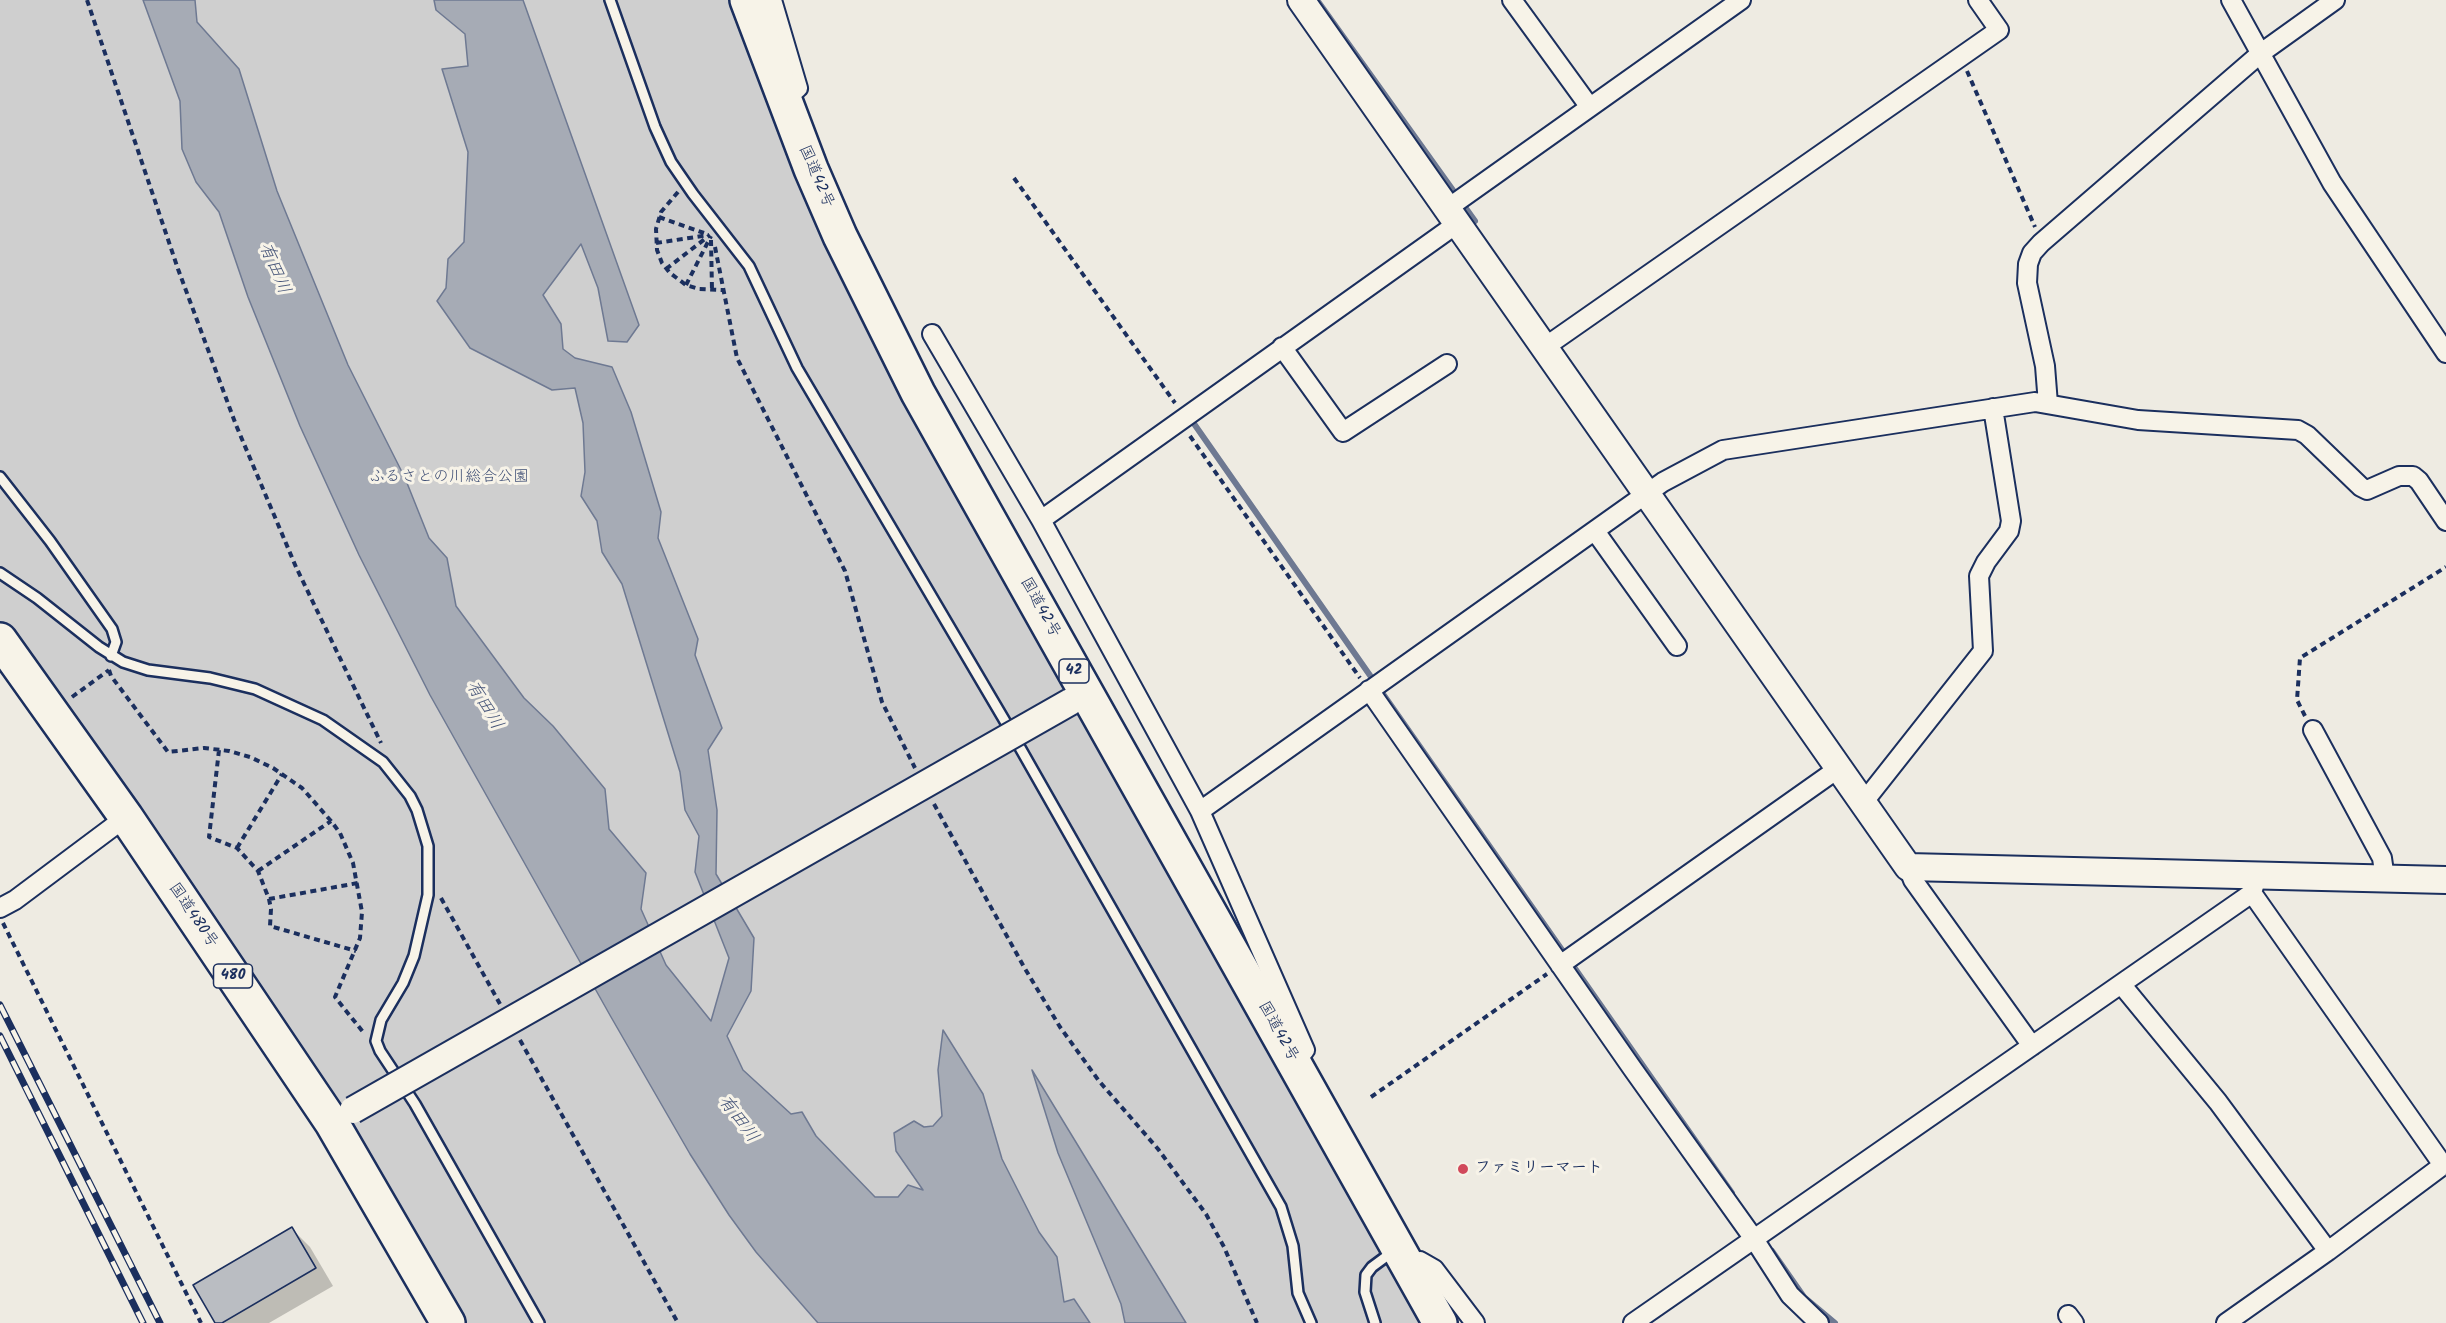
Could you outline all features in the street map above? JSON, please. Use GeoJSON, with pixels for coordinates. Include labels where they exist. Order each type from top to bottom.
{"type":"FeatureCollection","features":[{"type":"Feature","properties":{"kind":"highway","name":"国道42号"},"geometry":{"type":"LineString","coordinates":[[747,0],[784,100],[840,236],[898,354],[1078,698],[1294,1063],[1440,1323]]}},
{"type":"Feature","properties":{"kind":"highway","name":"国道480号"},"geometry":{"type":"LineString","coordinates":[[0,640],[343,1116],[448,1323]]}},
{"type":"Feature","properties":{"kind":"street"},"geometry":{"type":"LineString","coordinates":[[772,0],[798,88],[784,100]]}},
{"type":"Feature","properties":{"kind":"street"},"geometry":{"type":"LineString","coordinates":[[1301,0],[1908,867],[1913,879],[2032,1046]]}},
{"type":"Feature","properties":{"kind":"street"},"geometry":{"type":"LineString","coordinates":[[1512,0],[1589,106]]}},
{"type":"Feature","properties":{"kind":"street"},"geometry":{"type":"LineString","coordinates":[[1041,520],[1282,347],[1453,216],[1589,106],[1741,0]]}},
{"type":"Feature","properties":{"kind":"street"},"geometry":{"type":"LineString","coordinates":[[1545,347],[1999,30],[1978,0]]}},
{"type":"Feature","properties":{"kind":"street"},"geometry":{"type":"LineString","coordinates":[[2231,0],[2332,183],[2446,353]]}},
{"type":"Feature","properties":{"kind":"street"},"geometry":{"type":"LineString","coordinates":[[2048,404],[2046,366],[2027,283],[2030,258],[2041,243],[2261,53],[2335,0]]}},
{"type":"Feature","properties":{"kind":"street"},"geometry":{"type":"LineString","coordinates":[[932,334],[1041,520],[1200,811],[1305,1050],[1294,1063]]}},
{"type":"Feature","properties":{"kind":"street"},"geometry":{"type":"LineString","coordinates":[[1282,347],[1343,432],[1448,364]]}},
{"type":"Feature","properties":{"kind":"street"},"geometry":{"type":"LineString","coordinates":[[1200,811],[1663,482],[1723,450],[2035,402],[2138,420],[2298,430],[2307,435],[2361,487],[2367,490],[2399,476],[2413,476],[2419,481],[2446,521]]}},
{"type":"Feature","properties":{"kind":"street"},"geometry":{"type":"LineString","coordinates":[[1863,803],[1983,651],[1979,576],[1986,562],[2009,531],[2011,521],[1993,408]]}},
{"type":"Feature","properties":{"kind":"street"},"geometry":{"type":"LineString","coordinates":[[1594,531],[1677,646]]}},
{"type":"Feature","properties":{"kind":"street"},"geometry":{"type":"LineString","coordinates":[[1370,690],[1560,965],[1754,1239],[1790,1295],[1819,1323]]}},
{"type":"Feature","properties":{"kind":"street"},"geometry":{"type":"LineString","coordinates":[[343,1116],[1078,698]]}},
{"type":"Feature","properties":{"kind":"street"},"geometry":{"type":"LineString","coordinates":[[2313,730],[2382,858],[2385,879]]}},
{"type":"Feature","properties":{"kind":"street"},"geometry":{"type":"LineString","coordinates":[[1560,965],[1839,768]]}},
{"type":"Feature","properties":{"kind":"street"},"geometry":{"type":"LineString","coordinates":[[0,908],[15,900],[126,817]]}},
{"type":"Feature","properties":{"kind":"street"},"geometry":{"type":"LineString","coordinates":[[1908,867],[2255,885],[2385,879],[2446,880]]}},
{"type":"Feature","properties":{"kind":"street"},"geometry":{"type":"LineString","coordinates":[[1634,1323],[2121,984],[2255,885]]}},
{"type":"Feature","properties":{"kind":"street"},"geometry":{"type":"LineString","coordinates":[[2226,1323],[2328,1251],[2444,1164],[2255,885]]}},
{"type":"Feature","properties":{"kind":"street"},"geometry":{"type":"LineString","coordinates":[[2121,984],[2217,1102],[2328,1251]]}},
{"type":"Feature","properties":{"kind":"street"},"geometry":{"type":"LineString","coordinates":[[1403,1257],[1420,1261],[1434,1269],[1475,1323]]}},
{"type":"Feature","properties":{"kind":"lane"},"geometry":{"type":"LineString","coordinates":[[610,0],[655,127],[671,162],[749,266],[796,368],[1006,723],[1281,1207],[1293,1246],[1298,1293],[1311,1323]]}},
{"type":"Feature","properties":{"kind":"lane"},"geometry":{"type":"LineString","coordinates":[[0,477],[112,629],[116,642],[111,656]]}},
{"type":"Feature","properties":{"kind":"lane"},"geometry":{"type":"LineString","coordinates":[[0,573],[37,598],[111,656],[137,668],[210,678],[255,689],[323,720],[383,762],[410,796],[417,810],[428,846],[430,879],[425,912],[414,956],[403,983],[378,1026],[376,1041],[380,1051],[415,1104],[539,1323]]}},
{"type":"Feature","properties":{"kind":"lane"},"geometry":{"type":"LineString","coordinates":[[1375,1323],[1365,1292],[1366,1275],[1372,1267],[1403,1257]]}},
{"type":"Feature","properties":{"kind":"path"},"geometry":{"type":"LineString","coordinates":[[87,0],[202,335],[236,425],[300,577],[382,746]]}},
{"type":"Feature","properties":{"kind":"path"},"geometry":{"type":"LineString","coordinates":[[1961,57],[2041,243]]}},
{"type":"Feature","properties":{"kind":"path"},"geometry":{"type":"LineString","coordinates":[[1014,178],[1370,690]]}},
{"type":"Feature","properties":{"kind":"path"},"geometry":{"type":"LineString","coordinates":[[687,186],[669,201],[659,217],[656,229],[659,257],[666,269],[686,285],[723,290]]}},
{"type":"Feature","properties":{"kind":"path"},"geometry":{"type":"LineString","coordinates":[[659,217],[712,235]]}},
{"type":"Feature","properties":{"kind":"path"},"geometry":{"type":"LineString","coordinates":[[656,243],[712,235]]}},
{"type":"Feature","properties":{"kind":"path"},"geometry":{"type":"LineString","coordinates":[[666,269],[712,235]]}},
{"type":"Feature","properties":{"kind":"path"},"geometry":{"type":"LineString","coordinates":[[686,285],[712,235]]}},
{"type":"Feature","properties":{"kind":"path"},"geometry":{"type":"LineString","coordinates":[[712,235],[712,290]]}},
{"type":"Feature","properties":{"kind":"path"},"geometry":{"type":"LineString","coordinates":[[2313,730],[2297,700],[2300,658],[2446,567]]}},
{"type":"Feature","properties":{"kind":"path"},"geometry":{"type":"LineString","coordinates":[[111,656],[109,670],[168,752],[189,748],[219,750],[250,757],[302,788],[332,821],[353,863],[358,883],[362,926],[356,951],[335,997],[380,1051]]}},
{"type":"Feature","properties":{"kind":"path"},"geometry":{"type":"LineString","coordinates":[[67,700],[109,670]]}},
{"type":"Feature","properties":{"kind":"path"},"geometry":{"type":"LineString","coordinates":[[219,750],[209,837],[237,848],[258,871],[269,898],[270,926],[356,951]]}},
{"type":"Feature","properties":{"kind":"path"},"geometry":{"type":"LineString","coordinates":[[237,848],[282,774]]}},
{"type":"Feature","properties":{"kind":"path"},"geometry":{"type":"LineString","coordinates":[[258,871],[332,821]]}},
{"type":"Feature","properties":{"kind":"path"},"geometry":{"type":"LineString","coordinates":[[430,879],[505,1013]]}},
{"type":"Feature","properties":{"kind":"path"},"geometry":{"type":"LineString","coordinates":[[269,898],[358,883]]}},
{"type":"Feature","properties":{"kind":"path"},"geometry":{"type":"LineString","coordinates":[[0,917],[201,1323]]}},
{"type":"Feature","properties":{"kind":"path"},"geometry":{"type":"LineString","coordinates":[[1371,1097],[1560,965]]}},
{"type":"Feature","properties":{"kind":"path"},"geometry":{"type":"LineString","coordinates":[[517,1034],[678,1323]]}},
{"type":"Feature","properties":{"kind":"green space","name":"ふるさとの川総合公園"},"geometry":{"type":"Polygon","coordinates":[[[0,0],[741,0],[803,165],[1433,1323],[462,1323],[68,717],[0,623],[0,0]]]}},
{"type":"Feature","properties":{"kind":"water","name":"有田川"},"geometry":{"type":"Polygon","coordinates":[[[143,0],[195,0],[197,22],[239,69],[277,191],[348,365],[405,478],[429,538],[447,558],[456,606],[524,698],[553,726],[605,789],[609,829],[646,873],[641,909],[666,965],[711,1021],[729,958],[695,872],[699,836],[685,810],[680,772],[622,584],[602,552],[597,521],[581,496],[585,472],[583,423],[575,388],[552,390],[470,348],[437,301],[446,288],[448,259],[464,242],[468,152],[442,69],[468,66],[465,34],[436,10],[434,0],[523,0],[639,325],[627,342],[608,341],[598,288],[581,244],[543,295],[561,324],[563,349],[575,358],[612,367],[631,412],[661,512],[658,538],[698,639],[695,655],[722,728],[708,750],[717,810],[716,874],[754,938],[751,991],[727,1036],[743,1070],[791,1114],[802,1112],[816,1136],[875,1197],[898,1197],[908,1185],[923,1190],[896,1151],[894,1133],[914,1121],[924,1127],[933,1126],[942,1116],[938,1070],[943,1030],[983,1094],[1002,1159],[1039,1232],[1057,1257],[1064,1302],[1074,1299],[1090,1323],[818,1323],[756,1252],[729,1215],[690,1154],[611,1017],[430,695],[359,555],[300,426],[248,297],[219,212],[196,182],[182,149],[180,101],[143,0]]]}},
{"type":"Feature","properties":{"kind":"water"},"geometry":{"type":"Polygon","coordinates":[[[1032,1070],[1186,1323],[1125,1323],[1121,1304],[1058,1153],[1032,1070]]]}},
{"type":"Feature","properties":{"kind":"building"},"geometry":{"type":"Polygon","coordinates":[[[292,1227],[316,1268],[222,1323],[215,1323],[193,1285],[292,1227]]]}},
{"type":"Feature","properties":{"kind":"waterway"},"geometry":{"type":"LineString","coordinates":[[1317,0],[1475,221],[1468,226]]}},
{"type":"Feature","properties":{"kind":"waterway"},"geometry":{"type":"LineString","coordinates":[[1190,418],[1732,1193]]}},
{"type":"Feature","properties":{"kind":"waterway"},"geometry":{"type":"LineString","coordinates":[[1772,1251],[1804,1297],[1835,1323]]}},
{"type":"Feature","properties":{"kind":"railway"},"geometry":{"type":"LineString","coordinates":[[0,1005],[160,1323]]}},
{"type":"Feature","properties":{"kind":"railway"},"geometry":{"type":"LineString","coordinates":[[0,1036],[143,1323]]}},
{"type":"Feature","properties":{"kind":"place","name":"ファミリーマート"},"geometry":{"type":"Point","coordinates":[1463,1169]}}]}
